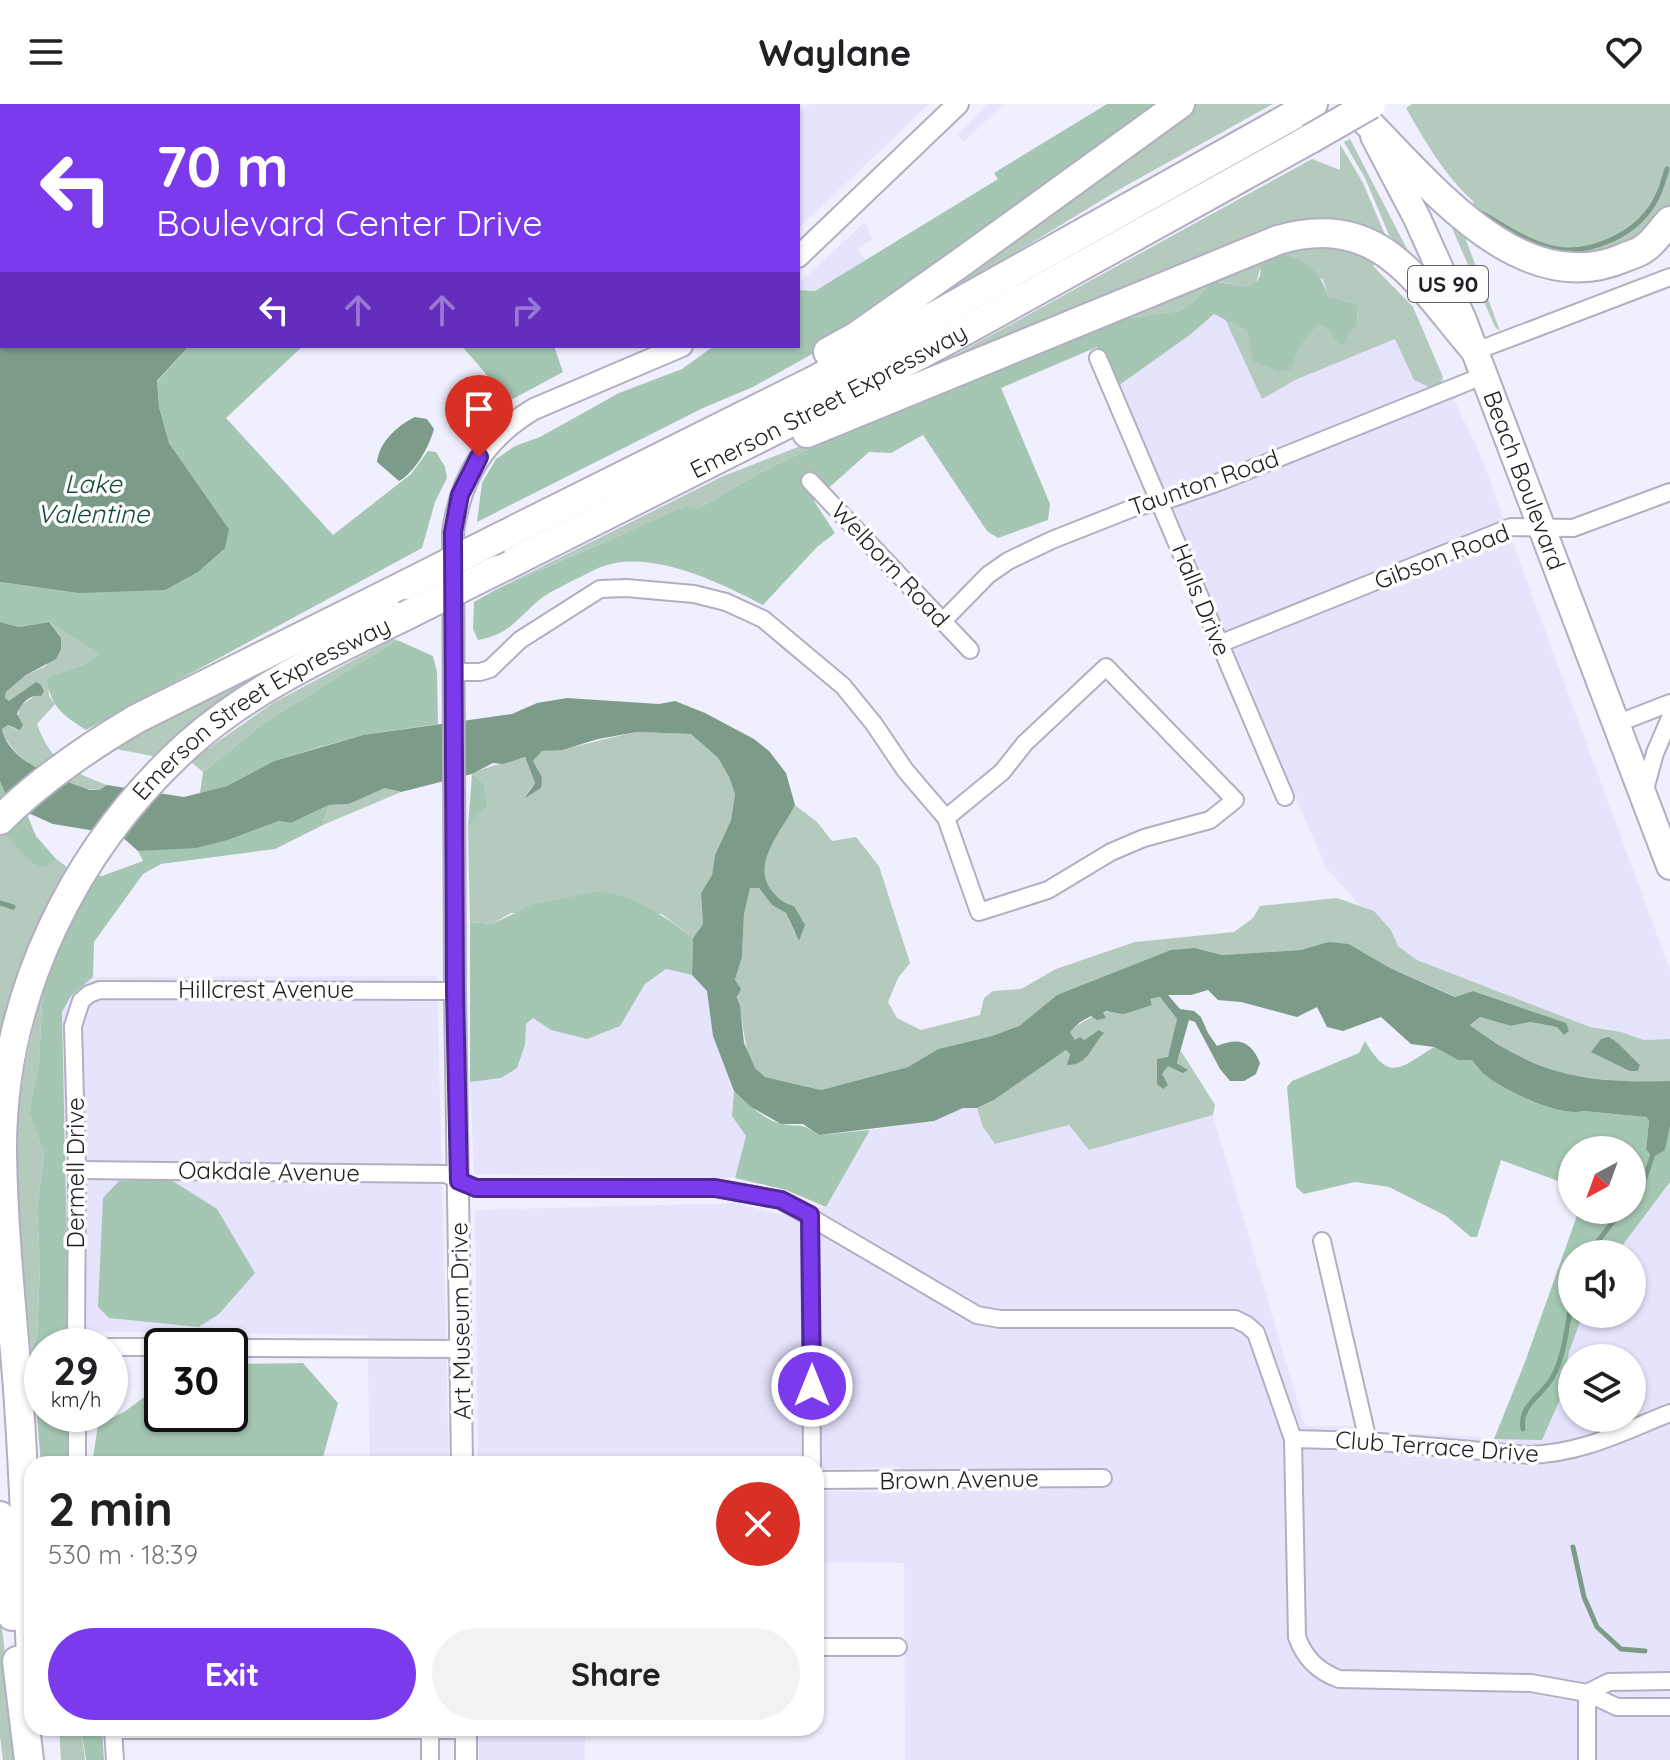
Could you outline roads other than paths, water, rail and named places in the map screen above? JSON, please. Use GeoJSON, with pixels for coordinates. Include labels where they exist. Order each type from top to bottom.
{"type":"FeatureCollection","features":[{"type":"Feature","properties":{"kind":"highway"},"geometry":{"type":"LineString","coordinates":[[680,464],[765,390],[857,336],[1180,104]]}},
{"type":"Feature","properties":{"kind":"highway","name":"Emerson Street Expressway"},"geometry":{"type":"LineString","coordinates":[[24,1510],[2,1150],[5,1103],[17,1025],[59,911],[88,862],[140,794],[169,763],[215,723],[260,691],[497,570],[938,314],[1304,109]]}},
{"type":"Feature","properties":{"kind":"highway"},"geometry":{"type":"LineString","coordinates":[[1364,109],[1473,224],[1517,254],[1560,267],[1602,267],[1645,248],[1670,221]]}},
{"type":"Feature","properties":{"kind":"highway","name":"Emerson Street Expressway"},"geometry":{"type":"LineString","coordinates":[[0,820],[94,744],[181,696],[498,538],[680,464],[957,335],[1364,109]]}},
{"type":"Feature","properties":{"kind":"highway","name":"Beach Boulevard"},"geometry":{"type":"LineString","coordinates":[[1364,109],[1423,229],[1480,363],[1670,866]]}},
{"type":"Feature","properties":{"kind":"highway"},"geometry":{"type":"LineString","coordinates":[[680,464],[793,439],[1297,234],[1334,231],[1361,239],[1386,252],[1406,271],[1480,363]]}},
{"type":"Feature","properties":{"kind":"highway"},"geometry":{"type":"LineString","coordinates":[[0,1516],[24,1718]]}},
{"type":"Feature","properties":{"kind":"highway"},"geometry":{"type":"LineString","coordinates":[[26,1736],[29,1760]]}},
{"type":"Feature","properties":{"kind":"highway"},"geometry":{"type":"LineString","coordinates":[[34,1736],[35,1760]]}},
{"type":"Feature","properties":{"kind":"street"},"geometry":{"type":"LineString","coordinates":[[800,255],[958,104]]}},
{"type":"Feature","properties":{"kind":"street","name":"Taunton Road"},"geometry":{"type":"LineString","coordinates":[[942,622],[982,581],[1008,561],[1142,505],[1219,482],[1670,277]]}},
{"type":"Feature","properties":{"kind":"street","name":"Art Museum Drive"},"geometry":{"type":"LineString","coordinates":[[462,1456],[455,991],[453,532],[460,495],[479,457],[513,421],[534,409],[677,348]]}},
{"type":"Feature","properties":{"kind":"street","name":"Halls Drive"},"geometry":{"type":"LineString","coordinates":[[1098,358],[1285,797]]}},
{"type":"Feature","properties":{"kind":"street","name":"Welborn Road"},"geometry":{"type":"LineString","coordinates":[[810,481],[970,650]]}},
{"type":"Feature","properties":{"kind":"street","name":"Gibson Road"},"geometry":{"type":"LineString","coordinates":[[1219,644],[1511,527],[1573,528],[1670,492]]}},
{"type":"Feature","properties":{"kind":"street"},"geometry":{"type":"LineString","coordinates":[[454,672],[490,669],[520,640],[600,589],[665,591],[726,602],[763,619],[843,686],[905,770],[946,818],[979,912],[1048,890],[1111,852],[1144,838],[1210,820],[1235,800],[1106,667],[1025,743],[1002,772],[946,818]]}},
{"type":"Feature","properties":{"kind":"street"},"geometry":{"type":"LineString","coordinates":[[1616,724],[1670,703]]}},
{"type":"Feature","properties":{"kind":"street"},"geometry":{"type":"LineString","coordinates":[[1643,794],[1655,753],[1670,718]]}},
{"type":"Feature","properties":{"kind":"street","name":"Hillcrest Avenue"},"geometry":{"type":"LineString","coordinates":[[81,1001],[100,990],[455,991]]}},
{"type":"Feature","properties":{"kind":"street","name":"Dermell Drive"},"geometry":{"type":"LineString","coordinates":[[76,1328],[77,1170],[73,1026],[81,1001]]}},
{"type":"Feature","properties":{"kind":"street","name":"Oakdale Avenue"},"geometry":{"type":"LineString","coordinates":[[77,1170],[445,1174],[476,1188],[715,1188],[781,1200],[977,1315],[1000,1319],[1235,1319],[1256,1333],[1293,1439],[1297,1637],[1303,1653],[1314,1665],[1339,1679],[1531,1683],[1587,1693],[1617,1707],[1670,1707]]}},
{"type":"Feature","properties":{"kind":"street"},"geometry":{"type":"LineString","coordinates":[[810,1215],[812,1456]]}},
{"type":"Feature","properties":{"kind":"street"},"geometry":{"type":"LineString","coordinates":[[1322,1241],[1368,1441]]}},
{"type":"Feature","properties":{"kind":"street"},"geometry":{"type":"LineString","coordinates":[[248,1348],[461,1349]]}},
{"type":"Feature","properties":{"kind":"street","name":"Club Terrace Drive"},"geometry":{"type":"LineString","coordinates":[[1293,1439],[1553,1454],[1586,1447],[1670,1413]]}},
{"type":"Feature","properties":{"kind":"street"},"geometry":{"type":"LineString","coordinates":[[77,1432],[77,1456]]}},
{"type":"Feature","properties":{"kind":"street","name":"Brown Avenue"},"geometry":{"type":"LineString","coordinates":[[824,1480],[1103,1478]]}},
{"type":"Feature","properties":{"kind":"street"},"geometry":{"type":"LineString","coordinates":[[824,1647],[898,1647]]}},
{"type":"Feature","properties":{"kind":"street"},"geometry":{"type":"LineString","coordinates":[[1587,1760],[1587,1693],[1609,1682],[1670,1681]]}},
{"type":"Feature","properties":{"kind":"street"},"geometry":{"type":"LineString","coordinates":[[113,1736],[115,1760]]}},
{"type":"Feature","properties":{"kind":"street"},"geometry":{"type":"LineString","coordinates":[[430,1736],[430,1760]]}},
{"type":"Feature","properties":{"kind":"street"},"geometry":{"type":"LineString","coordinates":[[466,1736],[466,1760]]}},
{"type":"Feature","properties":{"kind":"water","name":"Lake Valentine"},"geometry":{"type":"Polygon","coordinates":[[[0,348],[187,348],[157,381],[159,407],[169,443],[229,529],[225,548],[198,572],[165,590],[78,593],[0,582],[0,348]]]}},
{"type":"Feature","properties":{"kind":"water"},"geometry":{"type":"Polygon","coordinates":[[[415,417],[427,419],[434,429],[421,458],[411,472],[399,481],[377,462],[381,448],[390,435],[415,417]]]}},
{"type":"Feature","properties":{"kind":"water"},"geometry":{"type":"Polygon","coordinates":[[[0,622],[19,627],[49,622],[61,638],[61,649],[56,659],[26,675],[6,692],[5,698],[9,701],[36,682],[44,691],[41,696],[26,700],[21,707],[17,714],[23,725],[20,730],[8,725],[2,729],[6,741],[37,768],[90,790],[99,790],[107,785],[184,797],[227,786],[274,761],[363,735],[512,714],[537,703],[567,698],[659,704],[675,701],[754,739],[769,751],[786,773],[795,805],[770,848],[765,871],[773,892],[794,906],[805,925],[799,941],[786,913],[772,905],[759,888],[750,888],[744,914],[742,957],[735,980],[741,989],[737,997],[744,1043],[755,1068],[765,1077],[821,1090],[908,1067],[938,1049],[1019,1026],[1057,995],[1171,950],[1195,948],[1222,955],[1301,950],[1329,942],[1349,944],[1390,968],[1455,997],[1473,991],[1566,1023],[1569,1031],[1564,1035],[1557,1027],[1530,1022],[1511,1026],[1480,1017],[1470,1025],[1518,1056],[1541,1066],[1588,1078],[1670,1081],[1670,1126],[1665,1150],[1653,1157],[1646,1149],[1649,1121],[1646,1117],[1547,1107],[1493,1081],[1472,1060],[1458,1060],[1434,1047],[1411,1044],[1381,1017],[1343,1031],[1327,1027],[1317,1007],[1297,1017],[1241,1002],[1218,1000],[1208,990],[1191,995],[1168,995],[1180,1009],[1194,1011],[1201,1017],[1217,1046],[1238,1042],[1253,1050],[1260,1063],[1256,1074],[1244,1081],[1230,1081],[1220,1069],[1195,1022],[1189,1020],[1177,1063],[1188,1070],[1183,1073],[1168,1066],[1162,1074],[1168,1085],[1163,1089],[1157,1084],[1157,1059],[1168,1057],[1177,1019],[1160,997],[1150,999],[1152,1005],[1124,1014],[1106,1011],[1103,1013],[1106,1018],[1097,1020],[1091,1016],[1080,1022],[1070,1032],[1075,1040],[1080,1037],[1084,1040],[1099,1030],[1104,1033],[1085,1058],[1067,1065],[1070,1054],[1066,1050],[994,1100],[977,1108],[963,1108],[934,1121],[819,1135],[803,1124],[781,1124],[751,1107],[734,1091],[713,1036],[707,991],[692,975],[693,938],[703,924],[701,893],[712,875],[715,855],[731,820],[735,794],[718,758],[691,734],[637,732],[562,750],[542,751],[533,761],[542,777],[541,788],[525,798],[535,783],[525,757],[503,764],[493,763],[472,774],[401,792],[385,788],[349,804],[329,805],[291,823],[279,821],[196,848],[138,851],[120,835],[53,824],[26,812],[5,793],[0,781],[0,622]]]}},
{"type":"Feature","properties":{"kind":"water"},"geometry":{"type":"Polygon","coordinates":[[[1609,1037],[1640,1065],[1638,1071],[1629,1071],[1591,1052],[1601,1039],[1609,1037]]]}},
{"type":"Feature","properties":{"kind":"waterway"},"geometry":{"type":"LineString","coordinates":[[1483,214],[1547,247],[1570,250],[1596,246],[1621,235],[1642,219],[1656,200],[1667,169]]}},
{"type":"Feature","properties":{"kind":"waterway"},"geometry":{"type":"LineString","coordinates":[[0,903],[13,907]]}},
{"type":"Feature","properties":{"kind":"waterway"},"geometry":{"type":"LineString","coordinates":[[1646,1175],[1654,1151]]}},
{"type":"Feature","properties":{"kind":"waterway"},"geometry":{"type":"LineString","coordinates":[[1599,1240],[1611,1224]]}},
{"type":"Feature","properties":{"kind":"waterway"},"geometry":{"type":"LineString","coordinates":[[1523,1429],[1524,1414],[1556,1369],[1567,1328]]}},
{"type":"Feature","properties":{"kind":"waterway"},"geometry":{"type":"LineString","coordinates":[[1573,1547],[1584,1597],[1597,1627],[1621,1649],[1645,1651]]}}]}
